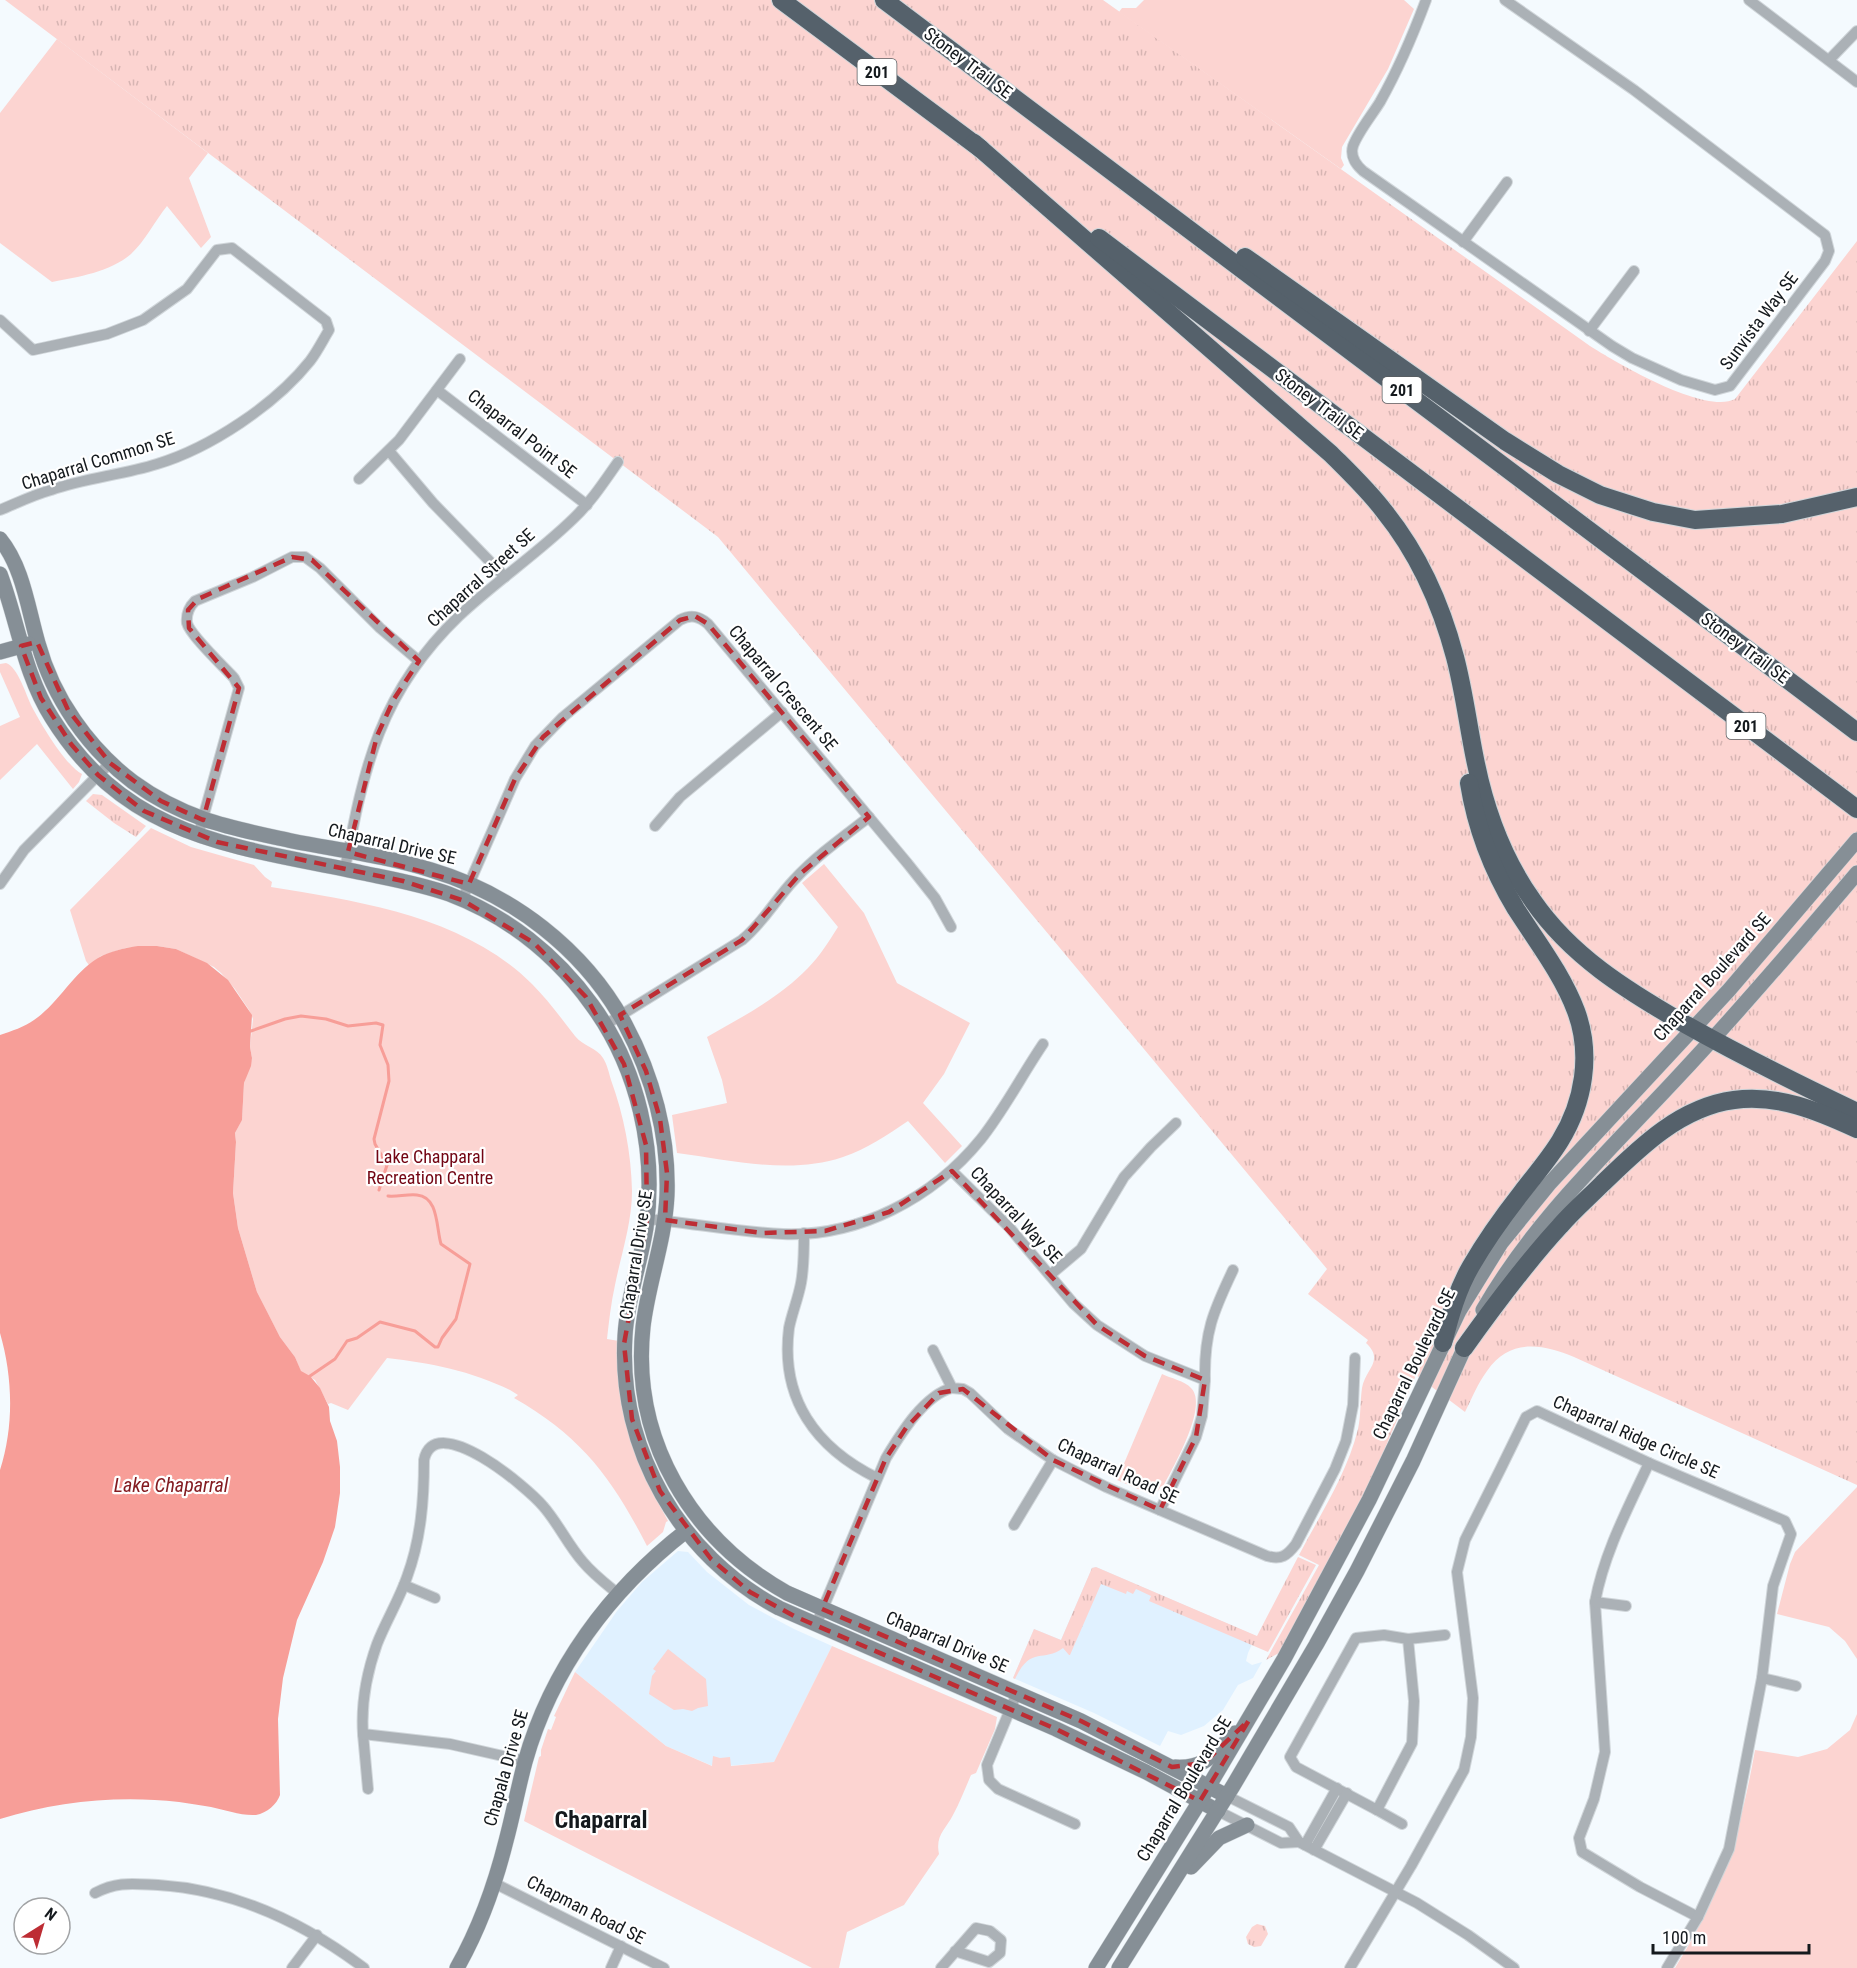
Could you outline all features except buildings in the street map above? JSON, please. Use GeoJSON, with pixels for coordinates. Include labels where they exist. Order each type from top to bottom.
{"type":"FeatureCollection","features":[{"type":"Feature","properties":{"kind":"highway","name":"Stoney Trail SE"},"geometry":{"type":"LineString","coordinates":[[781,0],[1857,809]]}},
{"type":"Feature","properties":{"kind":"highway","name":"Stoney Trail SE"},"geometry":{"type":"LineString","coordinates":[[884,0],[1857,732]]}},
{"type":"Feature","properties":{"kind":"highway"},"geometry":{"type":"LineString","coordinates":[[947,48],[1527,456],[1577,484],[1606,497],[1653,512],[1728,524],[1768,524],[1808,520],[1857,510]]}},
{"type":"Feature","properties":{"kind":"highway"},"geometry":{"type":"LineString","coordinates":[[974,143],[1331,454],[1384,511],[1412,552],[1436,600],[1447,630],[1461,685],[1475,760],[1491,819],[1507,857],[1524,888],[1556,930],[1591,964],[1632,993],[1712,1040],[1857,1113]]}},
{"type":"Feature","properties":{"kind":"highway"},"geometry":{"type":"LineString","coordinates":[[1695,520],[1782,514],[1857,497]]}},
{"type":"Feature","properties":{"kind":"highway"},"geometry":{"type":"LineString","coordinates":[[1443,1343],[1455,1300],[1470,1267],[1496,1227],[1552,1153],[1568,1127],[1583,1082],[1585,1057],[1582,1032],[1572,1001],[1552,963],[1507,894],[1483,840],[1470,789],[1447,630]]}},
{"type":"Feature","properties":{"kind":"highway"},"geometry":{"type":"LineString","coordinates":[[1464,1348],[1513,1280],[1562,1224],[1640,1149],[1685,1116],[1723,1102],[1762,1099],[1809,1109],[1857,1129]]}},
{"type":"Feature","properties":{"kind":"street","name":"Sunvista Way SE"},"geometry":{"type":"LineString","coordinates":[[1426,0],[1380,102],[1354,146],[1354,158],[1359,168],[1612,346],[1657,370],[1708,388],[1720,390],[1730,386],[1825,261],[1829,246],[1825,236],[1634,90],[1504,0]]}},
{"type":"Feature","properties":{"kind":"street"},"geometry":{"type":"LineString","coordinates":[[1749,0],[1857,82]]}},
{"type":"Feature","properties":{"kind":"street"},"geometry":{"type":"LineString","coordinates":[[1828,60],[1857,31]]}},
{"type":"Feature","properties":{"kind":"street"},"geometry":{"type":"LineString","coordinates":[[1463,242],[1507,182]]}},
{"type":"Feature","properties":{"kind":"street","name":"Chaparral Common SE"},"geometry":{"type":"LineString","coordinates":[[0,320],[33,350],[107,334],[143,320],[187,289],[217,250],[232,248],[326,321],[328,330],[311,360],[283,388],[257,410],[217,438],[159,463],[51,490],[0,510]]}},
{"type":"Feature","properties":{"kind":"street"},"geometry":{"type":"LineString","coordinates":[[1589,331],[1634,271]]}},
{"type":"Feature","properties":{"kind":"street"},"geometry":{"type":"LineString","coordinates":[[359,479],[389,450],[460,359]]}},
{"type":"Feature","properties":{"kind":"street","name":"Chaparral Point SE"},"geometry":{"type":"LineString","coordinates":[[437,390],[587,505]]}},
{"type":"Feature","properties":{"kind":"street"},"geometry":{"type":"LineString","coordinates":[[389,450],[424,493],[505,577]]}},
{"type":"Feature","properties":{"kind":"street","name":"Chaparral Street SE"},"geometry":{"type":"LineString","coordinates":[[345,869],[363,781],[377,736],[394,699],[419,661],[459,616],[566,526],[587,505],[618,462]]}},
{"type":"Feature","properties":{"kind":"street","name":"Chaparral Drive SE"},"geometry":{"type":"LineString","coordinates":[[0,539],[9,552],[22,584],[37,642],[48,671],[68,710],[87,737],[110,763],[132,781],[161,801],[204,820],[232,828],[420,867],[469,884],[513,906],[558,941],[595,980],[620,1015],[646,1071],[660,1119],[667,1173],[664,1220],[644,1325],[643,1378],[651,1424],[661,1455],[675,1483],[700,1521],[727,1550],[749,1569],[787,1593],[1089,1725],[1227,1796]]}},
{"type":"Feature","properties":{"kind":"street"},"geometry":{"type":"LineString","coordinates":[[198,836],[239,688],[234,678],[189,628],[187,614],[195,601],[253,577],[292,557],[305,556],[380,628],[419,661]]}},
{"type":"Feature","properties":{"kind":"street","name":"Chaparral Drive SE"},"geometry":{"type":"LineString","coordinates":[[0,574],[34,684],[52,718],[98,775],[123,796],[149,814],[198,836],[239,847],[425,886],[462,900],[502,920],[540,948],[576,984],[605,1024],[629,1076],[643,1124],[648,1171],[647,1219],[625,1331],[627,1393],[635,1432],[648,1467],[668,1505],[686,1531],[711,1559],[764,1601],[1099,1749],[1218,1811]]}},
{"type":"Feature","properties":{"kind":"street","name":"Chaparral Crescent SE"},"geometry":{"type":"LineString","coordinates":[[462,900],[515,779],[535,746],[563,717],[680,620],[690,616],[704,620],[782,712],[935,898],[951,927]]}},
{"type":"Feature","properties":{"kind":"street"},"geometry":{"type":"LineString","coordinates":[[0,652],[37,642]]}},
{"type":"Feature","properties":{"kind":"street"},"geometry":{"type":"LineString","coordinates":[[655,826],[680,797],[782,712]]}},
{"type":"Feature","properties":{"kind":"street"},"geometry":{"type":"LineString","coordinates":[[0,884],[24,850],[110,763]]}},
{"type":"Feature","properties":{"kind":"street"},"geometry":{"type":"LineString","coordinates":[[605,1024],[742,940],[761,922],[800,874],[869,817]]}},
{"type":"Feature","properties":{"kind":"street","name":"Chaparral Boulevard SE"},"geometry":{"type":"LineString","coordinates":[[1096,1968],[1200,1802],[1317,1600],[1369,1500],[1443,1343],[1478,1278],[1501,1243],[1528,1208],[1694,1029],[1857,840]]}},
{"type":"Feature","properties":{"kind":"street","name":"Chaparral Boulevard SE"},"geometry":{"type":"LineString","coordinates":[[1119,1968],[1218,1811],[1316,1646],[1413,1461],[1464,1348],[1494,1292],[1536,1230],[1712,1040],[1857,873]]}},
{"type":"Feature","properties":{"kind":"street"},"geometry":{"type":"LineString","coordinates":[[952,1171],[989,1128],[1043,1044]]}},
{"type":"Feature","properties":{"kind":"street"},"geometry":{"type":"LineString","coordinates":[[1050,1275],[1081,1249],[1124,1177],[1176,1123]]}},
{"type":"Feature","properties":{"kind":"street","name":"Chaparral Way SE"},"geometry":{"type":"LineString","coordinates":[[647,1219],[762,1233],[804,1233],[844,1227],[889,1212],[918,1196],[952,1171],[1009,1227],[1073,1303],[1111,1335],[1145,1356],[1205,1380]]}},
{"type":"Feature","properties":{"kind":"street"},"geometry":{"type":"LineString","coordinates":[[804,1233],[802,1273],[788,1343],[792,1384],[806,1418],[822,1439],[842,1458],[878,1478]]}},
{"type":"Feature","properties":{"kind":"street"},"geometry":{"type":"LineString","coordinates":[[1160,1510],[1196,1437],[1202,1416],[1208,1330],[1220,1296],[1233,1270]]}},
{"type":"Feature","properties":{"kind":"street"},"geometry":{"type":"LineString","coordinates":[[816,1625],[886,1458],[906,1428],[934,1397],[952,1388],[933,1350]]}},
{"type":"Feature","properties":{"kind":"street","name":"Chaparral Road SE"},"geometry":{"type":"LineString","coordinates":[[952,1388],[963,1389],[970,1393],[1008,1429],[1053,1460],[1097,1483],[1266,1556],[1276,1558],[1285,1556],[1296,1544],[1344,1449],[1352,1416],[1355,1358]]}},
{"type":"Feature","properties":{"kind":"street","name":"Chaparral Ridge Circle SE"},"geometry":{"type":"LineString","coordinates":[[1350,1968],[1464,1770],[1471,1737],[1473,1698],[1457,1572],[1465,1540],[1526,1417],[1537,1411],[1649,1463],[1785,1521],[1791,1533],[1773,1586],[1762,1678],[1729,1849],[1698,1917],[1667,1968]]}},
{"type":"Feature","properties":{"kind":"street"},"geometry":{"type":"LineString","coordinates":[[368,1789],[363,1708],[373,1657],[404,1585],[414,1555],[421,1522],[425,1454],[433,1446],[453,1444],[486,1459],[524,1486],[548,1512],[583,1563],[617,1593]]}},
{"type":"Feature","properties":{"kind":"street"},"geometry":{"type":"LineString","coordinates":[[1014,1525],[1053,1460]]}},
{"type":"Feature","properties":{"kind":"street"},"geometry":{"type":"LineString","coordinates":[[1649,1463],[1599,1577],[1595,1602],[1605,1752],[1594,1799],[1579,1838],[1582,1852],[1640,1887],[1698,1917]]}},
{"type":"Feature","properties":{"kind":"street","name":"Chapala Drive SE"},"geometry":{"type":"LineString","coordinates":[[457,1968],[471,1941],[494,1882],[525,1761],[543,1709],[583,1638],[617,1593],[648,1562],[700,1521]]}},
{"type":"Feature","properties":{"kind":"street"},"geometry":{"type":"LineString","coordinates":[[404,1585],[435,1598]]}},
{"type":"Feature","properties":{"kind":"street"},"geometry":{"type":"LineString","coordinates":[[1595,1602],[1626,1606]]}},
{"type":"Feature","properties":{"kind":"street"},"geometry":{"type":"LineString","coordinates":[[1402,1824],[1296,1767],[1290,1756],[1356,1638],[1384,1635],[1408,1639],[1445,1635]]}},
{"type":"Feature","properties":{"kind":"street"},"geometry":{"type":"LineString","coordinates":[[1377,1810],[1412,1743],[1414,1701],[1408,1639]]}},
{"type":"Feature","properties":{"kind":"street"},"geometry":{"type":"LineString","coordinates":[[1762,1678],[1796,1686]]}},
{"type":"Feature","properties":{"kind":"street"},"geometry":{"type":"LineString","coordinates":[[1017,1693],[987,1765],[989,1780],[998,1789],[1075,1824]]}},
{"type":"Feature","properties":{"kind":"street"},"geometry":{"type":"LineString","coordinates":[[1172,1767],[1194,1767],[1204,1763],[1249,1720]]}},
{"type":"Feature","properties":{"kind":"street"},"geometry":{"type":"LineString","coordinates":[[363,1734],[450,1744],[525,1761]]}},
{"type":"Feature","properties":{"kind":"street"},"geometry":{"type":"LineString","coordinates":[[1306,1845],[1342,1791]]}},
{"type":"Feature","properties":{"kind":"street"},"geometry":{"type":"LineString","coordinates":[[1227,1796],[1289,1827],[1306,1845],[1396,1891],[1458,1929],[1514,1968]]}},
{"type":"Feature","properties":{"kind":"street"},"geometry":{"type":"LineString","coordinates":[[1218,1811],[1281,1843],[1306,1845]]}},
{"type":"Feature","properties":{"kind":"street"},"geometry":{"type":"LineString","coordinates":[[1168,1890],[1214,1842],[1229,1832],[1247,1826]]}},
{"type":"Feature","properties":{"kind":"street","name":"Chapman Road SE"},"geometry":{"type":"LineString","coordinates":[[494,1882],[664,1968]]}},
{"type":"Feature","properties":{"kind":"street"},"geometry":{"type":"LineString","coordinates":[[95,1893],[107,1886],[121,1883],[196,1889],[223,1895],[268,1911],[317,1935],[364,1968]]}},
{"type":"Feature","properties":{"kind":"street"},"geometry":{"type":"LineString","coordinates":[[292,1968],[317,1935]]}},
{"type":"Feature","properties":{"kind":"street"},"geometry":{"type":"LineString","coordinates":[[611,1968],[621,1946]]}},
{"type":"Feature","properties":{"kind":"street"},"geometry":{"type":"LineString","coordinates":[[941,1968],[956,1951]]}},
{"type":"Feature","properties":{"kind":"highlighted area"},"geometry":{"type":"Polygon","coordinates":[[[292,557],[312,560],[419,661],[394,699],[377,736],[348,852],[469,884],[515,779],[543,737],[680,620],[695,616],[708,624],[869,817],[800,874],[742,940],[620,1015],[646,1071],[660,1119],[667,1173],[665,1220],[762,1233],[825,1231],[889,1212],[952,1171],[1097,1325],[1145,1356],[1205,1380],[1196,1437],[1160,1510],[1053,1460],[963,1389],[939,1393],[906,1428],[886,1458],[822,1609],[1081,1721],[1172,1767],[1204,1763],[1249,1720],[1200,1801],[1056,1729],[794,1616],[750,1592],[711,1559],[660,1491],[632,1419],[624,1344],[647,1219],[646,1145],[624,1064],[586,997],[534,943],[462,900],[403,881],[217,842],[144,811],[98,775],[71,744],[41,698],[21,646],[37,642],[68,710],[110,763],[161,801],[203,820],[239,688],[189,628],[188,610],[198,599],[292,557]]]}},
{"type":"Feature","properties":{"kind":"shaded area"},"geometry":{"type":"Polygon","coordinates":[[[678,1551],[688,1552],[707,1572],[749,1605],[832,1646],[774,1762],[715,1767],[666,1746],[575,1672],[617,1611],[642,1582],[678,1551]]]}},
{"type":"Feature","properties":{"kind":"shaded area"},"geometry":{"type":"Polygon","coordinates":[[[1096,1567],[1256,1636],[1246,1661],[1252,1665],[1262,1662],[1253,1678],[1238,1685],[1223,1710],[1204,1726],[1181,1735],[1168,1731],[1160,1746],[1094,1713],[1013,1678],[1034,1629],[1061,1640],[1092,1568],[1096,1567]]]}},
{"type":"Feature","properties":{"kind":"green space"},"geometry":{"type":"Polygon","coordinates":[[[5,0],[1103,0],[1590,346],[1661,385],[1703,400],[1721,402],[1735,399],[1857,241],[1857,1485],[1574,1357],[1550,1349],[1527,1347],[1516,1349],[1496,1360],[1478,1386],[1465,1412],[1416,1375],[1369,1486],[1279,1653],[1266,1660],[1319,1565],[1299,1555],[1347,1462],[1358,1429],[1362,1388],[1374,1360],[1374,1355],[1366,1343],[1368,1340],[1308,1294],[1327,1269],[718,537],[5,0]]]}},
{"type":"Feature","properties":{"kind":"green space"},"geometry":{"type":"Polygon","coordinates":[[[1144,0],[1404,0],[1414,9],[1388,69],[1342,147],[1341,158],[1344,165],[1341,169],[1119,12],[1122,8],[1136,8],[1144,0]]]}},
{"type":"Feature","properties":{"kind":"green space"},"geometry":{"type":"Polygon","coordinates":[[[57,39],[208,153],[189,178],[211,237],[201,248],[167,206],[131,254],[104,269],[72,278],[52,282],[0,243],[0,113],[57,39]]]}},
{"type":"Feature","properties":{"kind":"green space"},"geometry":{"type":"Polygon","coordinates":[[[6,663],[18,676],[32,707],[54,744],[68,762],[82,774],[73,789],[37,744],[0,780],[0,726],[20,717],[0,672],[0,664],[6,663]]]}},
{"type":"Feature","properties":{"kind":"green space"},"geometry":{"type":"Polygon","coordinates":[[[93,794],[102,795],[146,826],[136,837],[86,801],[93,794]]]}},
{"type":"Feature","properties":{"kind":"green space","name":"Lake Chapparal Recreation Centre"},"geometry":{"type":"Polygon","coordinates":[[[151,828],[191,847],[254,865],[272,882],[271,887],[375,906],[443,927],[475,942],[505,961],[532,984],[578,1039],[603,1058],[620,1107],[630,1162],[632,1191],[628,1227],[610,1312],[607,1339],[619,1341],[637,1458],[668,1521],[663,1532],[647,1546],[621,1500],[593,1461],[559,1428],[514,1398],[518,1395],[510,1390],[450,1369],[387,1358],[348,1410],[331,1403],[328,1404],[315,1380],[301,1372],[295,1357],[280,1337],[257,1292],[238,1228],[233,1193],[235,1133],[242,1119],[244,1083],[252,1058],[250,1047],[253,1019],[249,1010],[235,989],[214,967],[176,949],[157,946],[125,948],[101,956],[89,965],[70,910],[151,828]]]}},
{"type":"Feature","properties":{"kind":"green space"},"geometry":{"type":"Polygon","coordinates":[[[824,864],[864,913],[897,983],[970,1023],[944,1074],[923,1103],[962,1146],[945,1163],[908,1121],[860,1150],[843,1157],[802,1165],[739,1162],[677,1153],[672,1115],[727,1103],[722,1080],[707,1037],[760,1006],[797,979],[824,948],[838,927],[802,883],[824,864]]]}},
{"type":"Feature","properties":{"kind":"green space"},"geometry":{"type":"Polygon","coordinates":[[[1162,1374],[1191,1388],[1196,1408],[1188,1437],[1163,1487],[1161,1486],[1158,1491],[1150,1494],[1117,1480],[1162,1374]]]}},
{"type":"Feature","properties":{"kind":"green space"},"geometry":{"type":"Polygon","coordinates":[[[1857,1487],[1857,1659],[1845,1641],[1829,1627],[1777,1614],[1795,1552],[1857,1487]]]}},
{"type":"Feature","properties":{"kind":"green space"},"geometry":{"type":"Polygon","coordinates":[[[1298,1557],[1316,1565],[1268,1652],[1149,1601],[1151,1596],[1136,1589],[1133,1594],[1127,1591],[1126,1594],[1101,1584],[1070,1655],[1063,1648],[1032,1658],[1026,1662],[1015,1679],[1013,1678],[1034,1629],[1061,1640],[1092,1568],[1096,1567],[1257,1636],[1298,1557]]]}},
{"type":"Feature","properties":{"kind":"green space"},"geometry":{"type":"Polygon","coordinates":[[[832,1646],[997,1717],[995,1729],[976,1773],[971,1775],[956,1810],[940,1837],[939,1854],[904,1905],[847,1932],[839,1968],[812,1968],[524,1821],[548,1729],[551,1730],[556,1717],[554,1716],[575,1672],[666,1746],[712,1766],[713,1756],[730,1757],[731,1766],[774,1762],[832,1646]]]}},
{"type":"Feature","properties":{"kind":"green space"},"geometry":{"type":"Polygon","coordinates":[[[668,1649],[706,1679],[708,1706],[692,1711],[674,1710],[649,1694],[652,1676],[656,1671],[653,1669],[668,1649]]]}},
{"type":"Feature","properties":{"kind":"green space"},"geometry":{"type":"Polygon","coordinates":[[[1857,1714],[1857,1968],[1675,1968],[1705,1915],[1727,1863],[1743,1810],[1755,1750],[1798,1757],[1827,1749],[1850,1730],[1857,1714]]]}},
{"type":"Feature","properties":{"kind":"green space"},"geometry":{"type":"Polygon","coordinates":[[[1257,1924],[1265,1926],[1268,1934],[1261,1946],[1254,1947],[1248,1944],[1246,1937],[1252,1927],[1257,1924]]]}},
{"type":"Feature","properties":{"kind":"water","name":"Lake Chaparral"},"geometry":{"type":"Polygon","coordinates":[[[138,946],[176,949],[207,963],[228,980],[252,1015],[251,1066],[244,1083],[242,1120],[235,1133],[233,1193],[238,1228],[257,1292],[280,1337],[295,1357],[301,1371],[310,1376],[320,1388],[329,1407],[340,1467],[340,1493],[335,1527],[323,1562],[297,1620],[283,1678],[278,1719],[280,1795],[271,1808],[260,1814],[250,1815],[179,1802],[134,1799],[66,1804],[0,1819],[0,1470],[8,1436],[10,1402],[7,1367],[0,1333],[0,1035],[26,1025],[43,1013],[81,972],[98,958],[138,946]]]}},
{"type":"Feature","properties":{"kind":"waterway"},"geometry":{"type":"LineString","coordinates":[[251,1031],[301,1016],[326,1019],[348,1026],[376,1023],[383,1025],[380,1045],[388,1065],[389,1081],[374,1139],[387,1165],[379,1190]]}},
{"type":"Feature","properties":{"kind":"waterway"},"geometry":{"type":"LineString","coordinates":[[310,1376],[335,1359],[347,1341],[357,1338],[380,1322],[415,1331],[438,1347],[456,1319],[470,1264],[441,1244],[435,1214],[429,1201],[417,1195],[388,1196]]}},
{"type":"Feature","properties":{"kind":"district","name":"Chaparral"},"geometry":{"type":"Point","coordinates":[601,1820]}}]}
